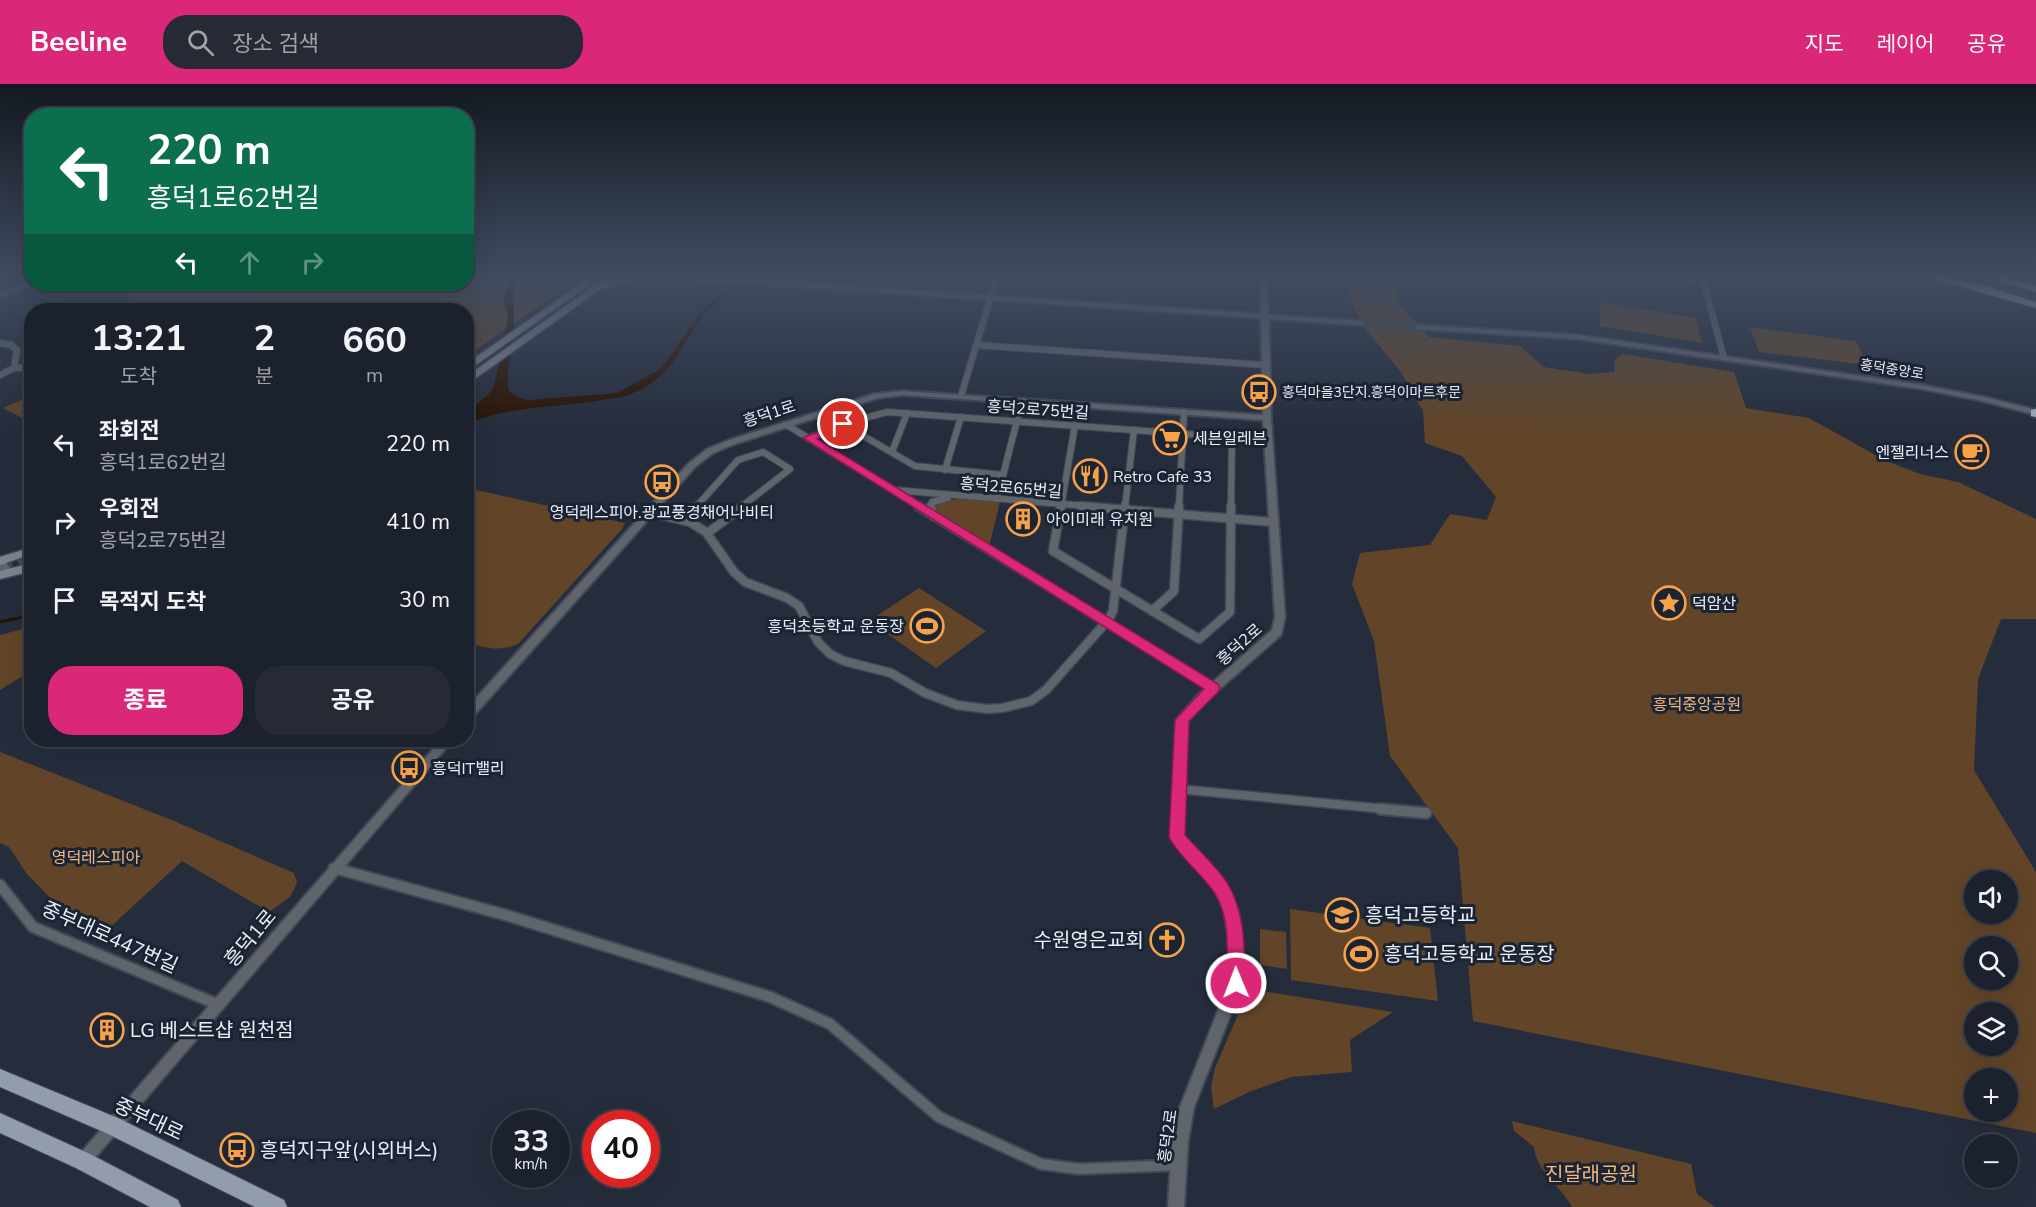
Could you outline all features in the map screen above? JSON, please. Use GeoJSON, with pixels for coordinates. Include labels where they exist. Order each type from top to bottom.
{"type":"FeatureCollection","features":[{"type":"Feature","properties":{"kind":"main road"},"geometry":{"type":"LineString","coordinates":[[474,364],[525,328]]}},
{"type":"Feature","properties":{"kind":"main road"},"geometry":{"type":"LineString","coordinates":[[474,377],[541,328]]}},
{"type":"Feature","properties":{"kind":"main road"},"geometry":{"type":"LineString","coordinates":[[0,561],[24,553]]}},
{"type":"Feature","properties":{"kind":"main road"},"geometry":{"type":"LineString","coordinates":[[4,574],[24,569]]}},
{"type":"Feature","properties":{"kind":"main road","name":"중부대로"},"geometry":{"type":"LineString","coordinates":[[0,1078],[113,1126],[277,1207]]}},
{"type":"Feature","properties":{"kind":"main road"},"geometry":{"type":"LineString","coordinates":[[0,1123],[83,1161],[171,1207]]}},
{"type":"Feature","properties":{"kind":"street"},"geometry":{"type":"LineString","coordinates":[[961,396],[981,328]]}},
{"type":"Feature","properties":{"kind":"street","name":"흥덕2로"},"geometry":{"type":"LineString","coordinates":[[1176,1207],[1180,1142],[1187,1107],[1236,983],[1232,911],[1221,888],[1177,837],[1182,720],[1213,688],[1277,632],[1280,616],[1267,418],[1265,328]]}},
{"type":"Feature","properties":{"kind":"street","name":"흥덕중앙로"},"geometry":{"type":"LineString","coordinates":[[1442,328],[1578,337],[1932,389],[1984,399],[2036,413]]}},
{"type":"Feature","properties":{"kind":"street"},"geometry":{"type":"LineString","coordinates":[[1716,328],[1724,358]]}},
{"type":"Feature","properties":{"kind":"street"},"geometry":{"type":"LineString","coordinates":[[0,343],[16,347],[14,368]]}},
{"type":"Feature","properties":{"kind":"street"},"geometry":{"type":"LineString","coordinates":[[976,345],[1266,365]]}},
{"type":"Feature","properties":{"kind":"street"},"geometry":{"type":"LineString","coordinates":[[0,375],[14,368],[24,367]]}},
{"type":"Feature","properties":{"kind":"street","name":"흥덕1로"},"geometry":{"type":"LineString","coordinates":[[474,708],[648,512],[692,465],[710,451],[877,396],[902,393],[1267,418]]}},
{"type":"Feature","properties":{"kind":"street"},"geometry":{"type":"LineString","coordinates":[[997,499],[1022,401]]}},
{"type":"Feature","properties":{"kind":"street","name":"흥덕2로75번길"},"geometry":{"type":"LineString","coordinates":[[809,438],[843,424],[887,412],[1269,440]]}},
{"type":"Feature","properties":{"kind":"street"},"geometry":{"type":"LineString","coordinates":[[1152,611],[1174,591],[1184,412]]}},
{"type":"Feature","properties":{"kind":"street"},"geometry":{"type":"LineString","coordinates":[[892,452],[907,413]]}},
{"type":"Feature","properties":{"kind":"street"},"geometry":{"type":"LineString","coordinates":[[945,470],[961,417]]}},
{"type":"Feature","properties":{"kind":"street"},"geometry":{"type":"LineString","coordinates":[[843,424],[915,466],[1003,475]]}},
{"type":"Feature","properties":{"kind":"street"},"geometry":{"type":"LineString","coordinates":[[787,425],[934,518],[1213,688]]}},
{"type":"Feature","properties":{"kind":"street"},"geometry":{"type":"LineString","coordinates":[[1075,425],[1053,551],[1199,639],[1230,612],[1232,437]]}},
{"type":"Feature","properties":{"kind":"street"},"geometry":{"type":"LineString","coordinates":[[648,512],[686,520],[709,532],[733,571],[743,581],[797,605],[805,615],[815,640],[831,654],[847,663],[889,672],[929,695],[958,705],[997,708],[1032,699],[1047,689],[1066,665],[1099,635],[1107,624],[1113,611],[1117,588],[1134,430]]}},
{"type":"Feature","properties":{"kind":"street"},"geometry":{"type":"LineString","coordinates":[[686,520],[738,460],[763,452],[790,469],[709,532]]}},
{"type":"Feature","properties":{"kind":"street","name":"흥덕2로65번길"},"geometry":{"type":"LineString","coordinates":[[891,490],[1273,522]]}},
{"type":"Feature","properties":{"kind":"street"},"geometry":{"type":"LineString","coordinates":[[914,505],[936,496],[964,496]]}},
{"type":"Feature","properties":{"kind":"street"},"geometry":{"type":"LineString","coordinates":[[934,518],[930,509],[932,502],[964,496]]}},
{"type":"Feature","properties":{"kind":"street"},"geometry":{"type":"LineString","coordinates":[[0,561],[4,574]]}},
{"type":"Feature","properties":{"kind":"street","name":"흥덕1로"},"geometry":{"type":"LineString","coordinates":[[83,1161],[441,747]]}},
{"type":"Feature","properties":{"kind":"street"},"geometry":{"type":"LineString","coordinates":[[1178,789],[1426,813]]}},
{"type":"Feature","properties":{"kind":"street"},"geometry":{"type":"LineString","coordinates":[[334,868],[509,916],[770,997],[807,1011],[830,1024],[850,1040],[939,1117],[1041,1164],[1079,1169],[1179,1165]]}},
{"type":"Feature","properties":{"kind":"street","name":"중부대로447번길"},"geometry":{"type":"LineString","coordinates":[[0,885],[33,927],[219,1005]]}},
{"type":"Feature","properties":{"kind":"green space"},"geometry":{"type":"Polygon","coordinates":[[[474,328],[507,328],[474,351],[474,328]]]}},
{"type":"Feature","properties":{"kind":"green space","name":"흥덕중앙공원"},"geometry":{"type":"Polygon","coordinates":[[[1365,328],[1421,328],[1429,337],[1520,346],[1544,367],[1590,374],[1614,372],[1615,360],[1623,354],[1734,372],[1746,408],[1809,418],[1886,461],[1920,474],[1958,482],[2036,519],[2036,619],[2001,619],[1978,679],[1974,770],[2036,872],[2036,1133],[1981,1122],[2018,1122],[2018,1068],[1964,1068],[1964,1119],[1473,1021],[1458,848],[1390,756],[1374,641],[1352,584],[1360,553],[1430,545],[1450,514],[1487,520],[1496,497],[1462,456],[1425,443],[1423,411],[1400,371],[1365,328]]]}},
{"type":"Feature","properties":{"kind":"green space"},"geometry":{"type":"Polygon","coordinates":[[[1614,328],[1698,328],[1702,343],[1614,328]]]}},
{"type":"Feature","properties":{"kind":"green space"},"geometry":{"type":"Polygon","coordinates":[[[1751,328],[1856,341],[1867,365],[1759,352],[1751,328]]]}},
{"type":"Feature","properties":{"kind":"green space"},"geometry":{"type":"Polygon","coordinates":[[[24,399],[24,419],[3,408],[24,399]]]}},
{"type":"Feature","properties":{"kind":"green space"},"geometry":{"type":"Polygon","coordinates":[[[474,490],[625,523],[518,644],[505,648],[474,645],[474,490]]]}},
{"type":"Feature","properties":{"kind":"green space"},"geometry":{"type":"Polygon","coordinates":[[[963,498],[1000,502],[989,547],[938,516],[935,503],[963,498]]]}},
{"type":"Feature","properties":{"kind":"green space","name":"흥덕초등학교 운동장"},"geometry":{"type":"Polygon","coordinates":[[[919,588],[986,631],[936,668],[869,621],[919,588]]]}},
{"type":"Feature","properties":{"kind":"green space"},"geometry":{"type":"Polygon","coordinates":[[[24,629],[24,675],[0,690],[0,635],[24,629]]]}},
{"type":"Feature","properties":{"kind":"green space","name":"영덕레스피아"},"geometry":{"type":"Polygon","coordinates":[[[0,752],[174,821],[294,873],[297,883],[290,897],[269,912],[182,861],[107,930],[64,912],[27,874],[9,847],[0,843],[0,752]]]}},
{"type":"Feature","properties":{"kind":"green space","name":"흥덕고등학교 운동장"},"geometry":{"type":"Polygon","coordinates":[[[1290,909],[1430,928],[1438,1001],[1291,980],[1290,909]]]}},
{"type":"Feature","properties":{"kind":"green space"},"geometry":{"type":"Polygon","coordinates":[[[1260,929],[1286,932],[1287,969],[1260,965],[1260,929]]]}},
{"type":"Feature","properties":{"kind":"green space"},"geometry":{"type":"Polygon","coordinates":[[[1249,989],[1393,1012],[1350,1040],[1352,1072],[1291,1077],[1249,1092],[1214,1109],[1211,1088],[1215,1068],[1249,989]]]}},
{"type":"Feature","properties":{"kind":"green space","name":"진달래공원"},"geometry":{"type":"Polygon","coordinates":[[[1512,1121],[1691,1164],[1697,1194],[1715,1207],[1572,1207],[1539,1164],[1534,1147],[1514,1131],[1512,1121]]]}},
{"type":"Feature","properties":{"kind":"shaded area"},"geometry":{"type":"Polygon","coordinates":[[[506,328],[513,328],[508,389],[515,396],[528,400],[617,393],[662,368],[688,328],[695,328],[667,369],[644,388],[629,395],[586,403],[523,409],[477,420],[474,417],[474,406],[494,387],[506,328]]]}},
{"type":"Feature","properties":{"kind":"waterway"},"geometry":{"type":"LineString","coordinates":[[474,418],[478,416]]}},
{"type":"Feature","properties":{"kind":"waterway"},"geometry":{"type":"LineString","coordinates":[[0,622],[24,617]]}},
{"type":"Feature","properties":{"kind":"tunnel"},"geometry":{"type":"LineString","coordinates":[[0,565],[24,558]]}},
{"type":"Feature","properties":{"kind":"place","name":"흥덕마을3단지.흥덕이마트후문"},"geometry":{"type":"Point","coordinates":[1259,392]}},
{"type":"Feature","properties":{"kind":"place","name":"세븐일레븐"},"geometry":{"type":"Point","coordinates":[1170,438]}},
{"type":"Feature","properties":{"kind":"place","name":"엔젤리너스"},"geometry":{"type":"Point","coordinates":[1972,452]}},
{"type":"Feature","properties":{"kind":"place","name":"Retro Cafe 33"},"geometry":{"type":"Point","coordinates":[1090,476]}},
{"type":"Feature","properties":{"kind":"place","name":"영덕레스피아.광교풍경채어나비티"},"geometry":{"type":"Point","coordinates":[662,482]}},
{"type":"Feature","properties":{"kind":"place","name":"아이미래 유치원"},"geometry":{"type":"Point","coordinates":[1023,519]}},
{"type":"Feature","properties":{"kind":"place","name":"덕암산"},"geometry":{"type":"Point","coordinates":[1669,603]}},
{"type":"Feature","properties":{"kind":"place","name":"흥덕초등학교 운동장"},"geometry":{"type":"Point","coordinates":[927,626]}},
{"type":"Feature","properties":{"kind":"place","name":"흥덕IT밸리"},"geometry":{"type":"Point","coordinates":[409,768]}},
{"type":"Feature","properties":{"kind":"place","name":"흥덕고등학교"},"geometry":{"type":"Point","coordinates":[1342,915]}},
{"type":"Feature","properties":{"kind":"place","name":"수원영은교회"},"geometry":{"type":"Point","coordinates":[1167,940]}},
{"type":"Feature","properties":{"kind":"place","name":"흥덕고등학교 운동장"},"geometry":{"type":"Point","coordinates":[1361,954]}},
{"type":"Feature","properties":{"kind":"place","name":"LG 베스트샵 원천점"},"geometry":{"type":"Point","coordinates":[107,1030]}},
{"type":"Feature","properties":{"kind":"place","name":"흥덕지구앞(시외버스)"},"geometry":{"type":"Point","coordinates":[237,1150]}},
{"type":"Feature","properties":{"kind":"route"},"geometry":{"type":"LineString","coordinates":[[843,424],[809,438],[934,518],[1213,688],[1182,720],[1177,837],[1221,888],[1232,911],[1236,983]]}}]}
